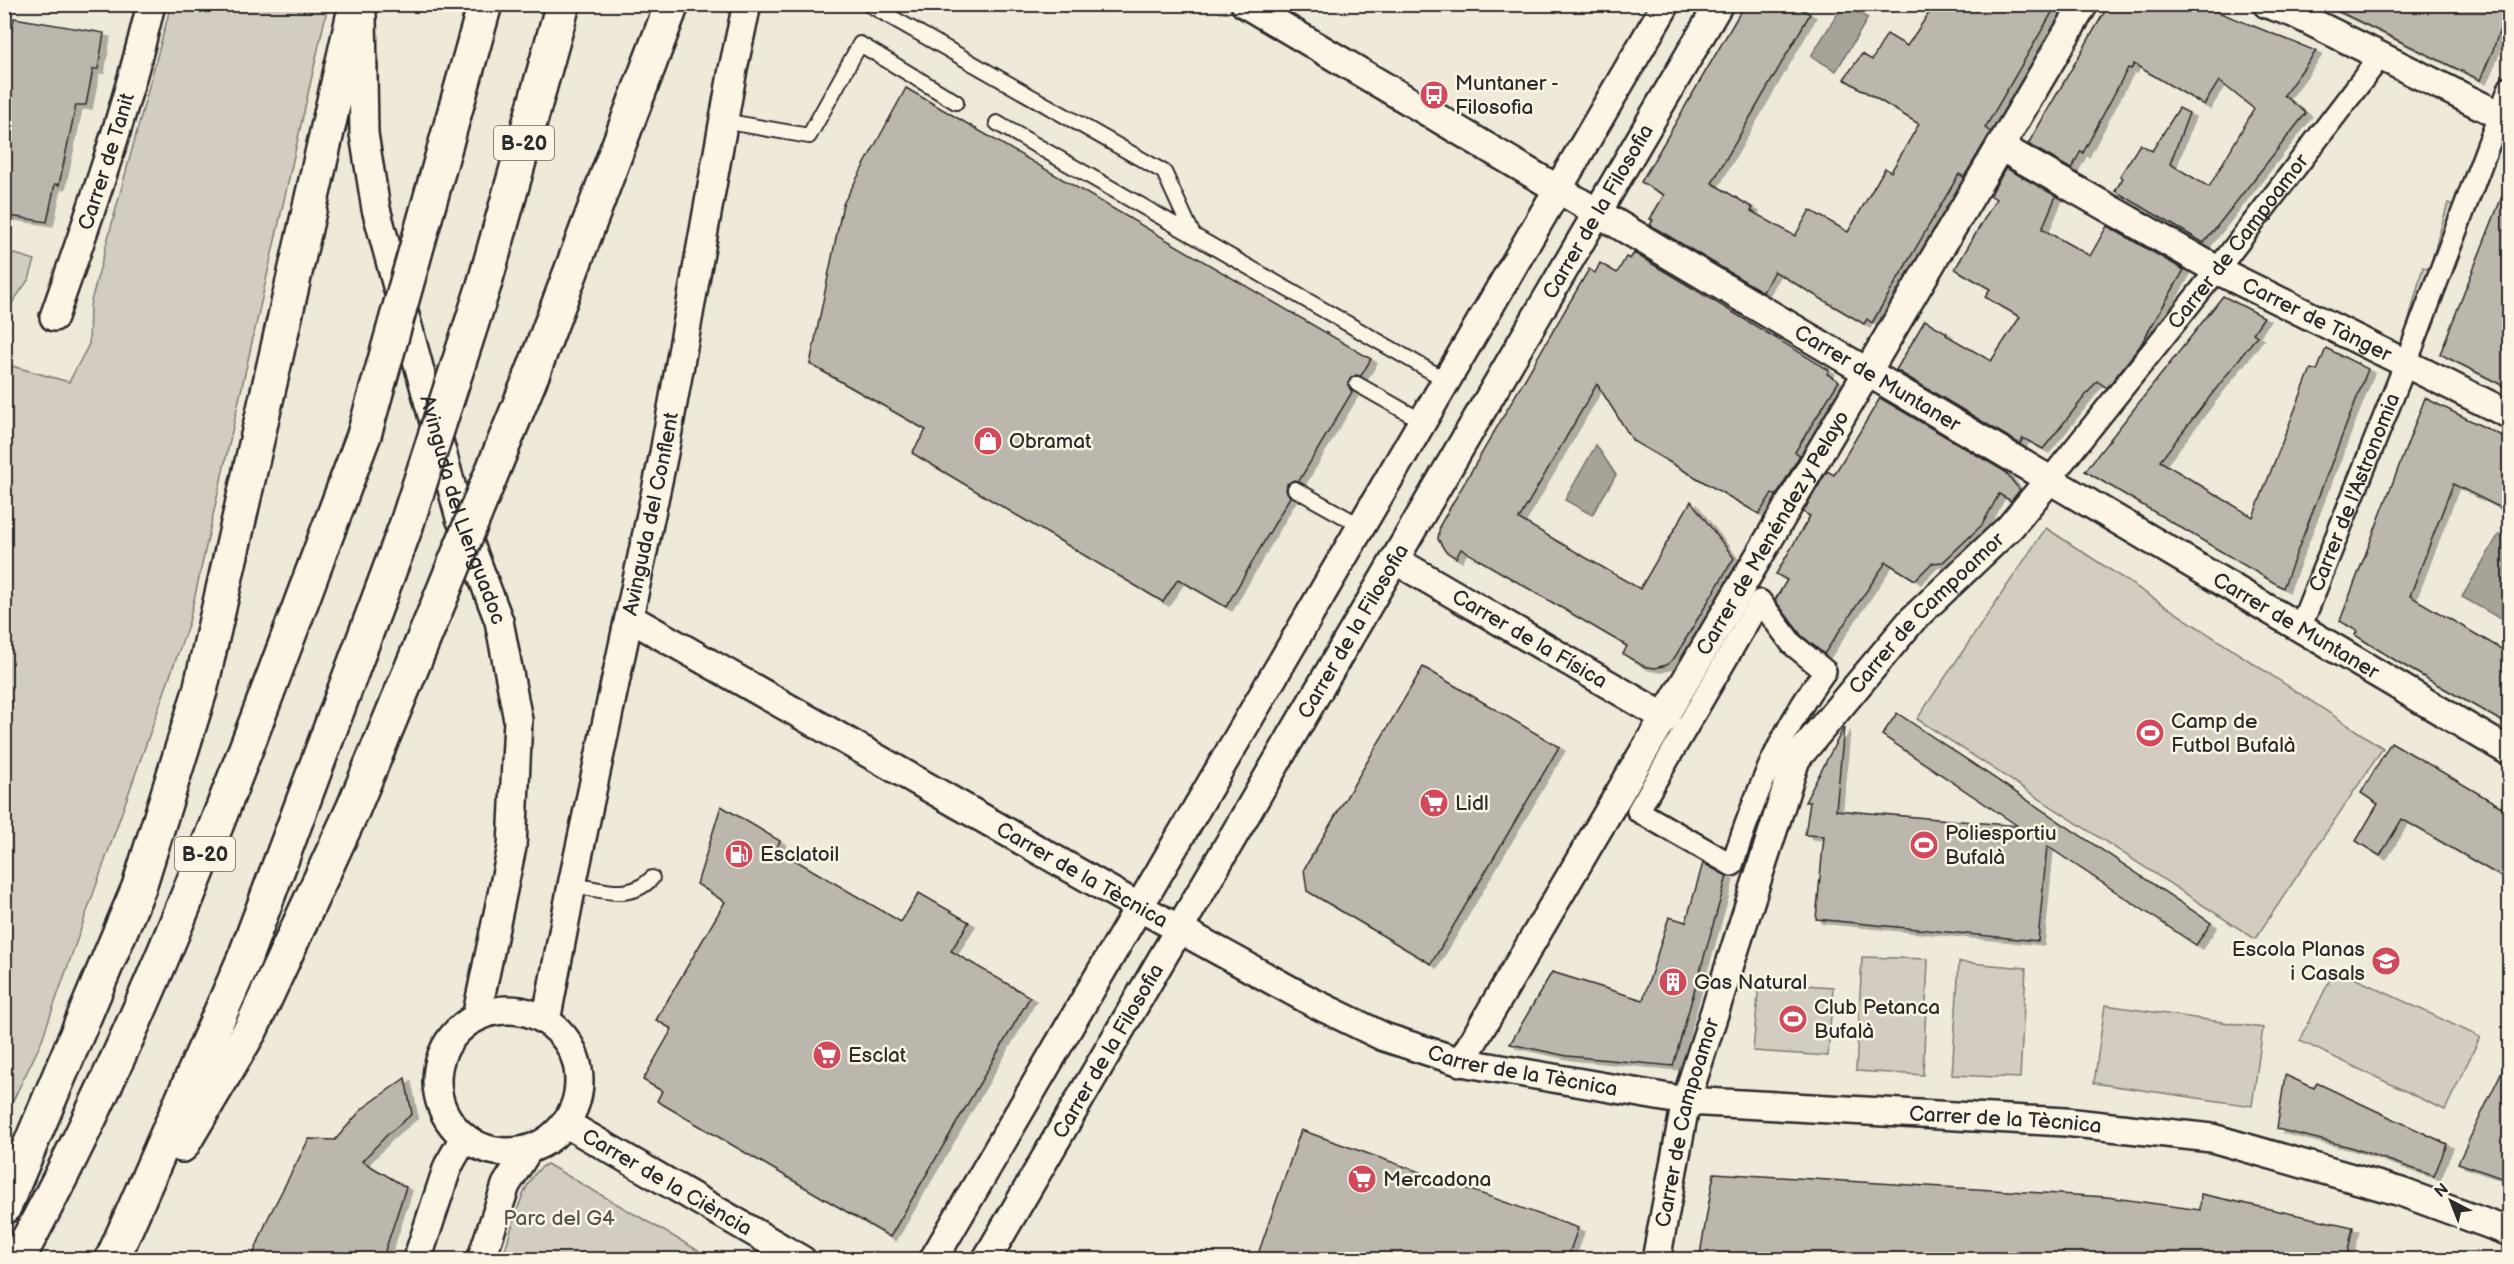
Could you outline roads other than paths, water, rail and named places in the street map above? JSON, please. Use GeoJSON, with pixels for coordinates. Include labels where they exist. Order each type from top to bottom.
{"type":"FeatureCollection","features":[{"type":"Feature","properties":{"kind":"highway"},"geometry":{"type":"LineString","coordinates":[[4,1207],[59,1083],[139,887],[200,691],[356,4]]}},
{"type":"Feature","properties":{"kind":"highway","name":"B-20"},"geometry":{"type":"LineString","coordinates":[[17,1260],[52,1196],[180,918],[364,435],[485,4]]}},
{"type":"Feature","properties":{"kind":"highway","name":"B-20"},"geometry":{"type":"LineString","coordinates":[[113,1260],[245,957],[406,526],[485,282],[563,4]]}},
{"type":"Feature","properties":{"kind":"highway"},"geometry":{"type":"LineString","coordinates":[[113,1260],[250,1029],[353,809],[533,372],[672,4]]}},
{"type":"Feature","properties":{"kind":"street","name":"Carrer de Tanit"},"geometry":{"type":"LineString","coordinates":[[54,316],[94,203],[140,52],[152,4]]}},
{"type":"Feature","properties":{"kind":"street","name":"Avinguda del Llenguadoc"},"geometry":{"type":"LineString","coordinates":[[361,4],[364,134],[376,209],[460,518],[499,621],[518,720],[513,847],[476,1018]]}},
{"type":"Feature","properties":{"kind":"street","name":"Avinguda del Conflent"},"geometry":{"type":"LineString","coordinates":[[546,1021],[572,885],[630,618],[678,381],[723,121],[747,4]]}},
{"type":"Feature","properties":{"kind":"street","name":"Carrer de Muntaner"},"geometry":{"type":"LineString","coordinates":[[1245,4],[1596,214],[1868,371],[2510,752]]}},
{"type":"Feature","properties":{"kind":"street"},"geometry":{"type":"LineString","coordinates":[[933,1260],[1665,4]]}},
{"type":"Feature","properties":{"kind":"street","name":"Carrer de la Filosofia"},"geometry":{"type":"LineString","coordinates":[[986,1260],[1719,4]]}},
{"type":"Feature","properties":{"kind":"street","name":"Carrer de Menéndez y Pelayo"},"geometry":{"type":"LineString","coordinates":[[1461,1062],[1666,718],[2084,4]]}},
{"type":"Feature","properties":{"kind":"street"},"geometry":{"type":"LineString","coordinates":[[2267,4],[2293,13],[2379,58],[2504,117]]}},
{"type":"Feature","properties":{"kind":"street","name":"Carrer de Campoamor"},"geometry":{"type":"LineString","coordinates":[[1656,1260],[1686,1101],[1796,759],[1912,620],[2010,527],[2050,479],[2217,270],[2379,58]]}},
{"type":"Feature","properties":{"kind":"street","name":"Carrer de l'Astronomia"},"geometry":{"type":"LineString","coordinates":[[2300,628],[2504,117],[2510,87]]}},
{"type":"Feature","properties":{"kind":"street","name":"Carrer de Tànger"},"geometry":{"type":"LineString","coordinates":[[2001,147],[2217,270],[2510,415]]}},
{"type":"Feature","properties":{"kind":"street","name":"Carrer de la Física"},"geometry":{"type":"LineString","coordinates":[[1395,560],[1666,718]]}},
{"type":"Feature","properties":{"kind":"street"},"geometry":{"type":"LineString","coordinates":[[1760,601],[1792,644],[1825,670],[1810,690],[1768,765],[1732,865],[1638,811],[1760,601]]}},
{"type":"Feature","properties":{"kind":"street","name":"Carrer de la Tècnica"},"geometry":{"type":"LineString","coordinates":[[630,618],[1139,907],[1311,1002],[1384,1037],[1461,1062],[1686,1101],[2065,1122],[2212,1138],[2401,1192],[2510,1232]]}},
{"type":"Feature","properties":{"kind":"street"},"geometry":{"type":"LineString","coordinates":[[497,1011],[520,1011],[546,1021],[560,1032],[572,1050],[577,1066],[577,1096],[565,1123],[548,1140],[528,1150],[506,1153],[486,1149],[464,1138],[445,1115],[438,1101],[436,1076],[448,1042],[461,1028],[476,1018],[497,1011]]}},
{"type":"Feature","properties":{"kind":"street","name":"Carrer de la Ciència"},"geometry":{"type":"LineString","coordinates":[[565,1123],[802,1260]]}},
{"type":"Feature","properties":{"kind":"street"},"geometry":{"type":"LineString","coordinates":[[417,1260],[448,1166],[464,1138]]}},
{"type":"Feature","properties":{"kind":"street"},"geometry":{"type":"LineString","coordinates":[[481,1260],[506,1185],[528,1150]]}},
{"type":"Feature","properties":{"kind":"lane"},"geometry":{"type":"LineString","coordinates":[[867,4],[1164,172],[1193,235]]}},
{"type":"Feature","properties":{"kind":"lane"},"geometry":{"type":"LineString","coordinates":[[723,121],[809,136],[860,44],[956,102]]}},
{"type":"Feature","properties":{"kind":"lane"},"geometry":{"type":"LineString","coordinates":[[997,123],[1446,380]]}},
{"type":"Feature","properties":{"kind":"lane"},"geometry":{"type":"LineString","coordinates":[[1357,384],[1422,421]]}},
{"type":"Feature","properties":{"kind":"lane"},"geometry":{"type":"LineString","coordinates":[[1295,489],[1360,526]]}},
{"type":"Feature","properties":{"kind":"lane"},"geometry":{"type":"LineString","coordinates":[[572,885],[629,893],[642,888],[652,878]]}},
{"type":"Feature","properties":{"kind":"place","name":"Muntaner - Filosofia"},"geometry":{"type":"Point","coordinates":[1434,95]}},
{"type":"Feature","properties":{"kind":"place","name":"Obramat"},"geometry":{"type":"Point","coordinates":[988,441]}},
{"type":"Feature","properties":{"kind":"place","name":"Camp de Futbol Bufalà"},"geometry":{"type":"Point","coordinates":[2150,733]}},
{"type":"Feature","properties":{"kind":"place","name":"Lidl"},"geometry":{"type":"Point","coordinates":[1434,803]}},
{"type":"Feature","properties":{"kind":"place","name":"Poliesportiu Bufalà"},"geometry":{"type":"Point","coordinates":[1924,845]}},
{"type":"Feature","properties":{"kind":"place","name":"Esclatoil"},"geometry":{"type":"Point","coordinates":[739,854]}},
{"type":"Feature","properties":{"kind":"place","name":"Escola Planas i Casals"},"geometry":{"type":"Point","coordinates":[2386,961]}},
{"type":"Feature","properties":{"kind":"place","name":"Gas Natural"},"geometry":{"type":"Point","coordinates":[1673,982]}},
{"type":"Feature","properties":{"kind":"place","name":"Club Petanca Bufalà"},"geometry":{"type":"Point","coordinates":[1793,1019]}},
{"type":"Feature","properties":{"kind":"place","name":"Esclat"},"geometry":{"type":"Point","coordinates":[827,1055]}},
{"type":"Feature","properties":{"kind":"place","name":"Mercadona"},"geometry":{"type":"Point","coordinates":[1362,1179]}},
{"type":"Feature","properties":{"kind":"park label","name":"Parc del G4"},"geometry":{"type":"Point","coordinates":[559,1218]}}]}
